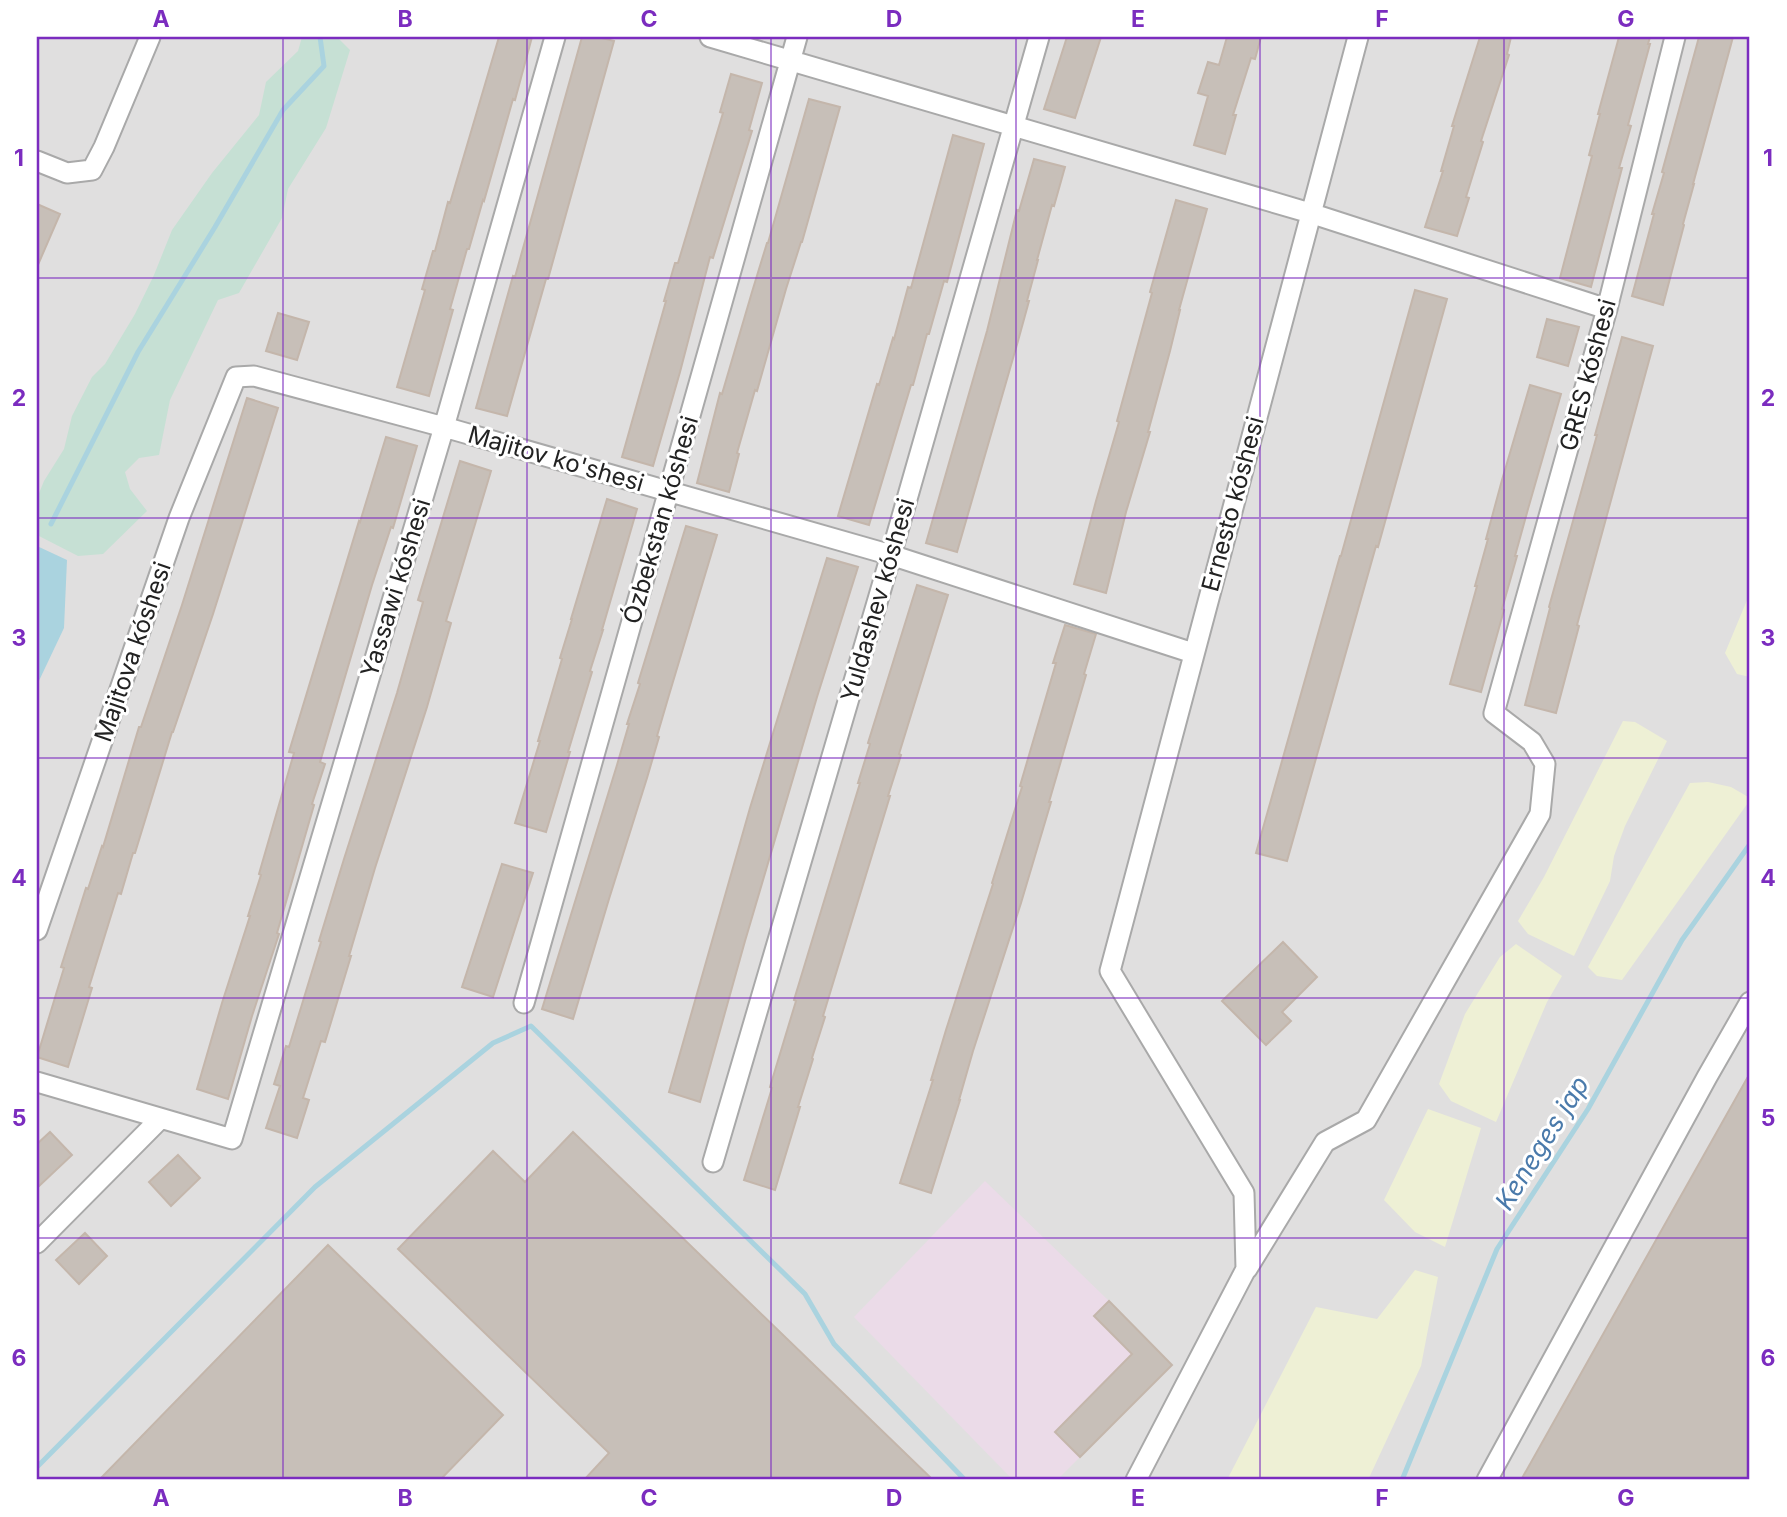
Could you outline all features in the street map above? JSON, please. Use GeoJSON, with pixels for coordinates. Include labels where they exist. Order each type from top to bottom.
{"type":"FeatureCollection","features":[{"type":"Feature","properties":{"kind":"street"},"geometry":{"type":"LineString","coordinates":[[37,161],[67,173],[92,170],[150,37]]}},
{"type":"Feature","properties":{"kind":"street","name":"Yassawi kóshesi"},"geometry":{"type":"LineString","coordinates":[[160,1119],[232,1139],[444,427],[555,37]]}},
{"type":"Feature","properties":{"kind":"street"},"geometry":{"type":"LineString","coordinates":[[710,37],[1310,213],[1607,309]]}},
{"type":"Feature","properties":{"kind":"street","name":"Ózbekstan kóshesi"},"geometry":{"type":"LineString","coordinates":[[524,1003],[797,37]]}},
{"type":"Feature","properties":{"kind":"street","name":"Yuldashev kóshesi"},"geometry":{"type":"LineString","coordinates":[[713,1162],[1039,37]]}},
{"type":"Feature","properties":{"kind":"street","name":"Ernesto kóshesi"},"geometry":{"type":"LineString","coordinates":[[1246,1269],[1244,1193],[1110,971],[1358,37]]}},
{"type":"Feature","properties":{"kind":"street","name":"GRES kóshesi"},"geometry":{"type":"LineString","coordinates":[[1246,1269],[1325,1142],[1366,1120],[1540,814],[1545,764],[1532,742],[1494,713],[1607,309],[1675,37]]}},
{"type":"Feature","properties":{"kind":"street","name":"Majitov ko'shesi"},"geometry":{"type":"LineString","coordinates":[[236,377],[254,376],[444,427],[891,555],[1194,653]]}},
{"type":"Feature","properties":{"kind":"street","name":"Majitova kóshesi"},"geometry":{"type":"LineString","coordinates":[[37,930],[179,518],[236,377]]}},
{"type":"Feature","properties":{"kind":"street"},"geometry":{"type":"LineString","coordinates":[[1487,1480],[1750,1002]]}},
{"type":"Feature","properties":{"kind":"street"},"geometry":{"type":"LineString","coordinates":[[37,1082],[160,1119],[37,1243]]}},
{"type":"Feature","properties":{"kind":"street"},"geometry":{"type":"LineString","coordinates":[[1136,1480],[1246,1269]]}},
{"type":"Feature","properties":{"kind":"shaded area"},"geometry":{"type":"Polygon","coordinates":[[[37,37],[1750,37],[1750,1480],[37,1480],[37,37]]]}},
{"type":"Feature","properties":{"kind":"shaded area"},"geometry":{"type":"Polygon","coordinates":[[[985,1181],[1172,1365],[1057,1480],[1013,1480],[854,1317],[985,1181]]]}},
{"type":"Feature","properties":{"kind":"green space"},"geometry":{"type":"Polygon","coordinates":[[[302,37],[337,37],[350,50],[326,128],[288,189],[282,218],[239,293],[218,300],[170,400],[159,455],[139,458],[125,472],[130,489],[147,511],[103,554],[78,556],[37,535],[37,498],[64,449],[72,416],[92,377],[105,364],[135,314],[172,230],[212,173],[259,115],[266,82],[298,51],[302,37]]]}},
{"type":"Feature","properties":{"kind":"green space"},"geometry":{"type":"Polygon","coordinates":[[[1750,593],[1750,677],[1737,674],[1725,653],[1750,593]]]}},
{"type":"Feature","properties":{"kind":"green space"},"geometry":{"type":"Polygon","coordinates":[[[1623,721],[1635,722],[1667,741],[1625,826],[1614,856],[1610,881],[1574,956],[1528,934],[1518,921],[1544,877],[1623,721]]]}},
{"type":"Feature","properties":{"kind":"green space"},"geometry":{"type":"Polygon","coordinates":[[[1708,782],[1731,787],[1750,800],[1622,980],[1597,976],[1588,967],[1690,783],[1708,782]]]}},
{"type":"Feature","properties":{"kind":"green space"},"geometry":{"type":"Polygon","coordinates":[[[1516,944],[1562,976],[1547,1002],[1496,1122],[1451,1101],[1439,1084],[1465,1014],[1500,957],[1516,944]]]}},
{"type":"Feature","properties":{"kind":"green space"},"geometry":{"type":"Polygon","coordinates":[[[1428,1109],[1481,1128],[1445,1247],[1415,1232],[1384,1200],[1428,1109]]]}},
{"type":"Feature","properties":{"kind":"green space"},"geometry":{"type":"Polygon","coordinates":[[[1415,1270],[1438,1277],[1421,1366],[1368,1480],[1227,1480],[1316,1307],[1377,1319],[1415,1270]]]}},
{"type":"Feature","properties":{"kind":"water"},"geometry":{"type":"Polygon","coordinates":[[[37,546],[67,560],[64,628],[37,685],[37,546]]]}},
{"type":"Feature","properties":{"kind":"building"},"geometry":{"type":"Polygon","coordinates":[[[499,37],[532,37],[515,100],[513,99],[484,201],[467,249],[429,396],[397,387],[425,290],[422,289],[433,251],[499,37]]]}},
{"type":"Feature","properties":{"kind":"building"},"geometry":{"type":"Polygon","coordinates":[[[582,37],[614,41],[507,416],[476,408],[582,37]]]}},
{"type":"Feature","properties":{"kind":"building"},"geometry":{"type":"Polygon","coordinates":[[[1067,37],[1101,37],[1075,118],[1044,109],[1067,37]]]}},
{"type":"Feature","properties":{"kind":"building"},"geometry":{"type":"Polygon","coordinates":[[[1227,37],[1261,37],[1255,59],[1251,58],[1233,115],[1236,115],[1225,154],[1194,145],[1208,96],[1198,93],[1208,62],[1219,65],[1227,37]]]}},
{"type":"Feature","properties":{"kind":"building"},"geometry":{"type":"Polygon","coordinates":[[[1480,37],[1511,37],[1509,55],[1481,141],[1483,142],[1466,197],[1469,198],[1457,236],[1425,227],[1443,171],[1452,126],[1480,37]]]}},
{"type":"Feature","properties":{"kind":"building"},"geometry":{"type":"Polygon","coordinates":[[[1619,37],[1650,37],[1650,44],[1628,125],[1631,126],[1619,168],[1622,168],[1591,287],[1560,278],[1619,37]]]}},
{"type":"Feature","properties":{"kind":"building"},"geometry":{"type":"Polygon","coordinates":[[[1699,37],[1733,37],[1663,305],[1632,296],[1699,37]]]}},
{"type":"Feature","properties":{"kind":"building"},"geometry":{"type":"Polygon","coordinates":[[[731,74],[762,83],[749,130],[752,131],[713,258],[710,257],[653,466],[622,457],[675,263],[678,263],[723,113],[720,112],[731,74]]]}},
{"type":"Feature","properties":{"kind":"building"},"geometry":{"type":"Polygon","coordinates":[[[809,99],[840,107],[802,242],[757,391],[755,390],[729,492],[697,483],[720,393],[722,394],[768,243],[809,99]]]}},
{"type":"Feature","properties":{"kind":"building"},"geometry":{"type":"Polygon","coordinates":[[[953,135],[984,144],[947,282],[944,281],[869,525],[838,516],[908,287],[911,288],[953,135]]]}},
{"type":"Feature","properties":{"kind":"building"},"geometry":{"type":"Polygon","coordinates":[[[1034,159],[1065,167],[1054,206],[1052,205],[1029,301],[957,552],[926,543],[987,331],[1017,210],[1019,211],[1034,159]]]}},
{"type":"Feature","properties":{"kind":"building"},"geometry":{"type":"Polygon","coordinates":[[[1176,200],[1207,209],[1106,593],[1074,584],[1176,200]]]}},
{"type":"Feature","properties":{"kind":"building"},"geometry":{"type":"Polygon","coordinates":[[[37,204],[60,214],[37,267],[37,204]]]}},
{"type":"Feature","properties":{"kind":"building"},"geometry":{"type":"Polygon","coordinates":[[[1415,290],[1447,299],[1287,861],[1256,853],[1415,290]]]}},
{"type":"Feature","properties":{"kind":"building"},"geometry":{"type":"Polygon","coordinates":[[[278,313],[309,322],[297,360],[266,351],[278,313]]]}},
{"type":"Feature","properties":{"kind":"building"},"geometry":{"type":"Polygon","coordinates":[[[1547,319],[1579,327],[1568,366],[1537,357],[1547,319]]]}},
{"type":"Feature","properties":{"kind":"building"},"geometry":{"type":"Polygon","coordinates":[[[1622,337],[1653,346],[1577,625],[1579,626],[1556,713],[1525,705],[1622,337]]]}},
{"type":"Feature","properties":{"kind":"building"},"geometry":{"type":"Polygon","coordinates":[[[1530,385],[1561,394],[1515,556],[1502,609],[1504,610],[1481,692],[1450,684],[1477,586],[1486,539],[1530,385]]]}},
{"type":"Feature","properties":{"kind":"building"},"geometry":{"type":"Polygon","coordinates":[[[247,398],[278,408],[135,853],[121,894],[118,893],[68,1067],[37,1057],[64,968],[61,967],[86,888],[88,889],[103,847],[139,727],[182,605],[247,398]]]}},
{"type":"Feature","properties":{"kind":"building"},"geometry":{"type":"Polygon","coordinates":[[[386,437],[417,446],[393,528],[391,527],[372,585],[320,762],[325,764],[277,933],[279,934],[228,1099],[197,1089],[250,916],[261,875],[259,874],[294,753],[289,752],[386,437]]]}},
{"type":"Feature","properties":{"kind":"building"},"geometry":{"type":"Polygon","coordinates":[[[460,461],[491,471],[446,621],[451,623],[427,707],[375,868],[325,1042],[321,1041],[303,1098],[309,1100],[297,1138],[266,1128],[280,1086],[274,1084],[286,1046],[289,1047],[344,859],[397,693],[423,602],[418,600],[460,461]]]}},
{"type":"Feature","properties":{"kind":"building"},"geometry":{"type":"Polygon","coordinates":[[[607,499],[637,509],[546,832],[515,823],[607,499]]]}},
{"type":"Feature","properties":{"kind":"building"},"geometry":{"type":"Polygon","coordinates":[[[686,526],[717,535],[647,778],[573,1019],[542,1009],[617,765],[640,684],[638,683],[686,526]]]}},
{"type":"Feature","properties":{"kind":"building"},"geometry":{"type":"Polygon","coordinates":[[[827,558],[858,567],[817,697],[700,1102],[669,1092],[750,808],[827,558]]]}},
{"type":"Feature","properties":{"kind":"building"},"geometry":{"type":"Polygon","coordinates":[[[917,585],[948,595],[899,754],[901,755],[890,796],[823,1016],[825,1017],[775,1190],[744,1180],[772,1088],[770,1087],[796,1001],[794,1000],[860,783],[870,744],[868,743],[917,585]]]}},
{"type":"Feature","properties":{"kind":"building"},"geometry":{"type":"Polygon","coordinates":[[[1065,625],[1096,634],[1051,802],[931,1193],[900,1183],[1022,787],[1020,786],[1065,625]]]}},
{"type":"Feature","properties":{"kind":"building"},"geometry":{"type":"Polygon","coordinates":[[[502,864],[533,873],[493,997],[462,987],[502,864]]]}},
{"type":"Feature","properties":{"kind":"building"},"geometry":{"type":"Polygon","coordinates":[[[1283,942],[1317,977],[1282,1012],[1291,1021],[1266,1045],[1222,1001],[1283,942]]]}},
{"type":"Feature","properties":{"kind":"building"},"geometry":{"type":"Polygon","coordinates":[[[1750,1073],[1750,1480],[1521,1480],[1750,1073]]]}},
{"type":"Feature","properties":{"kind":"building"},"geometry":{"type":"Polygon","coordinates":[[[50,1132],[72,1155],[37,1188],[37,1144],[50,1132]]]}},
{"type":"Feature","properties":{"kind":"building"},"geometry":{"type":"Polygon","coordinates":[[[573,1132],[933,1480],[584,1480],[609,1453],[398,1249],[493,1151],[525,1182],[573,1132]]]}},
{"type":"Feature","properties":{"kind":"building"},"geometry":{"type":"Polygon","coordinates":[[[178,1155],[200,1178],[171,1206],[149,1182],[178,1155]]]}},
{"type":"Feature","properties":{"kind":"building"},"geometry":{"type":"Polygon","coordinates":[[[85,1233],[107,1256],[79,1284],[56,1260],[85,1233]]]}},
{"type":"Feature","properties":{"kind":"building"},"geometry":{"type":"Polygon","coordinates":[[[328,1245],[503,1415],[440,1480],[99,1480],[328,1245]]]}},
{"type":"Feature","properties":{"kind":"building"},"geometry":{"type":"Polygon","coordinates":[[[1109,1301],[1172,1365],[1080,1457],[1055,1432],[1132,1354],[1094,1316],[1109,1301]]]}},
{"type":"Feature","properties":{"kind":"waterway"},"geometry":{"type":"LineString","coordinates":[[51,524],[138,352],[283,110],[324,66],[320,37]]}},
{"type":"Feature","properties":{"kind":"waterway","name":"Keneges jap"},"geometry":{"type":"LineString","coordinates":[[1402,1480],[1497,1249],[1588,1109],[1682,940],[1750,844]]}},
{"type":"Feature","properties":{"kind":"waterway"},"geometry":{"type":"LineString","coordinates":[[37,1467],[315,1187],[493,1043],[531,1026],[805,1294],[834,1344],[965,1480]]}}]}
